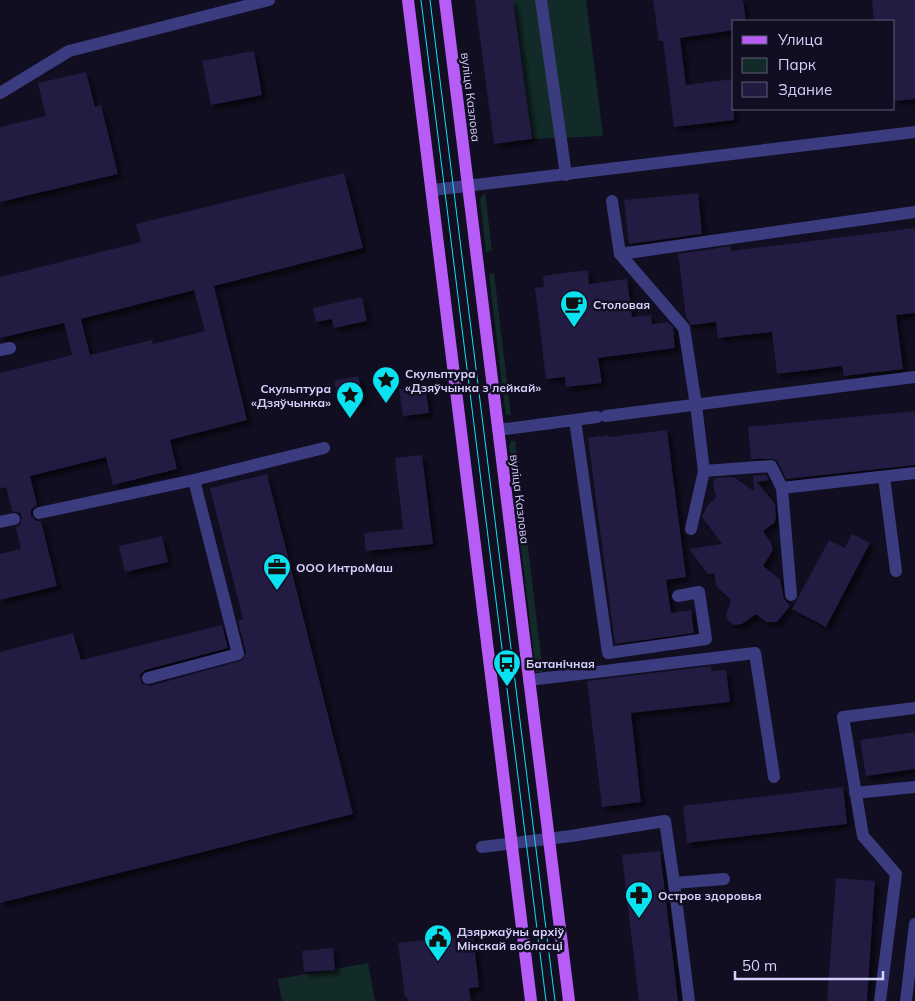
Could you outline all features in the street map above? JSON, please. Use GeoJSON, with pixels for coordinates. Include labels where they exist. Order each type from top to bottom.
{"type":"FeatureCollection","features":[{"type":"Feature","properties":{"kind":"main road"},"geometry":{"type":"LineString","coordinates":[[408,0],[433,190],[510,844],[531,1001]]}},
{"type":"Feature","properties":{"kind":"main road","name":"вуліца Казлова"},"geometry":{"type":"LineString","coordinates":[[445,0],[568,1001]]}},
{"type":"Feature","properties":{"kind":"lane"},"geometry":{"type":"LineString","coordinates":[[0,92],[69,51],[269,0]]}},
{"type":"Feature","properties":{"kind":"lane"},"geometry":{"type":"LineString","coordinates":[[541,0],[566,175]]}},
{"type":"Feature","properties":{"kind":"lane"},"geometry":{"type":"LineString","coordinates":[[433,190],[915,132]]}},
{"type":"Feature","properties":{"kind":"lane"},"geometry":{"type":"LineString","coordinates":[[612,201],[620,254],[684,328],[704,471],[691,529]]}},
{"type":"Feature","properties":{"kind":"lane"},"geometry":{"type":"LineString","coordinates":[[620,254],[915,212]]}},
{"type":"Feature","properties":{"kind":"lane"},"geometry":{"type":"LineString","coordinates":[[498,430],[915,377]]}},
{"type":"Feature","properties":{"kind":"lane"},"geometry":{"type":"LineString","coordinates":[[575,420],[608,653],[706,639],[699,592],[678,596]]}},
{"type":"Feature","properties":{"kind":"lane"},"geometry":{"type":"LineString","coordinates":[[39,513],[194,480],[324,448]]}},
{"type":"Feature","properties":{"kind":"lane"},"geometry":{"type":"LineString","coordinates":[[704,471],[771,466],[782,488],[791,595]]}},
{"type":"Feature","properties":{"kind":"lane"},"geometry":{"type":"LineString","coordinates":[[782,488],[915,473]]}},
{"type":"Feature","properties":{"kind":"lane"},"geometry":{"type":"LineString","coordinates":[[884,477],[896,571]]}},
{"type":"Feature","properties":{"kind":"lane"},"geometry":{"type":"LineString","coordinates":[[148,678],[238,654],[194,480]]}},
{"type":"Feature","properties":{"kind":"lane"},"geometry":{"type":"LineString","coordinates":[[0,522],[14,519]]}},
{"type":"Feature","properties":{"kind":"lane"},"geometry":{"type":"LineString","coordinates":[[529,680],[755,653],[774,777]]}},
{"type":"Feature","properties":{"kind":"lane"},"geometry":{"type":"LineString","coordinates":[[880,1001],[896,874],[862,836],[844,718],[915,708]]}},
{"type":"Feature","properties":{"kind":"lane"},"geometry":{"type":"LineString","coordinates":[[855,793],[915,788]]}},
{"type":"Feature","properties":{"kind":"lane"},"geometry":{"type":"LineString","coordinates":[[482,847],[549,839],[665,821],[688,1001]]}},
{"type":"Feature","properties":{"kind":"lane"},"geometry":{"type":"LineString","coordinates":[[674,883],[724,879]]}},
{"type":"Feature","properties":{"kind":"lane"},"geometry":{"type":"LineString","coordinates":[[906,1001],[915,924]]}},
{"type":"Feature","properties":{"kind":"green space"},"geometry":{"type":"Polygon","coordinates":[[[513,0],[586,0],[603,136],[532,139],[513,0]]]}},
{"type":"Feature","properties":{"kind":"green space"},"geometry":{"type":"Polygon","coordinates":[[[485,192],[492,251],[486,252],[480,199],[485,192]]]}},
{"type":"Feature","properties":{"kind":"green space"},"geometry":{"type":"Polygon","coordinates":[[[494,273],[511,416],[506,414],[505,408],[489,274],[494,273]]]}},
{"type":"Feature","properties":{"kind":"green space"},"geometry":{"type":"Polygon","coordinates":[[[515,441],[543,672],[536,672],[509,446],[511,442],[515,441]]]}},
{"type":"Feature","properties":{"kind":"green space"},"geometry":{"type":"Polygon","coordinates":[[[368,963],[375,1001],[282,1001],[278,979],[368,963]]]}},
{"type":"Feature","properties":{"kind":"building"},"geometry":{"type":"Polygon","coordinates":[[[475,0],[513,0],[532,139],[494,144],[475,0]]]}},
{"type":"Feature","properties":{"kind":"building"},"geometry":{"type":"Polygon","coordinates":[[[653,0],[743,0],[746,20],[732,20],[732,30],[680,38],[686,85],[732,79],[732,110],[734,110],[734,120],[674,127],[663,41],[659,41],[653,0]]]}},
{"type":"Feature","properties":{"kind":"building"},"geometry":{"type":"Polygon","coordinates":[[[872,0],[915,0],[915,99],[895,101],[895,20],[874,20],[872,0]]]}},
{"type":"Feature","properties":{"kind":"building"},"geometry":{"type":"Polygon","coordinates":[[[254,51],[262,95],[211,105],[202,61],[254,51]]]}},
{"type":"Feature","properties":{"kind":"building"},"geometry":{"type":"Polygon","coordinates":[[[86,72],[95,107],[101,105],[118,174],[0,202],[0,127],[46,116],[38,83],[86,72]]]}},
{"type":"Feature","properties":{"kind":"building"},"geometry":{"type":"Polygon","coordinates":[[[344,173],[363,248],[214,286],[247,420],[170,440],[177,469],[113,485],[106,457],[30,476],[37,505],[31,510],[31,515],[36,521],[41,521],[57,586],[0,600],[0,554],[21,549],[16,527],[20,525],[22,518],[20,513],[12,511],[6,487],[0,489],[0,373],[72,355],[64,323],[0,338],[0,277],[141,242],[136,224],[344,173]],[[194,290],[81,319],[90,355],[152,340],[153,344],[205,331],[194,290]]]}},
{"type":"Feature","properties":{"kind":"building"},"geometry":{"type":"Polygon","coordinates":[[[698,193],[702,234],[629,244],[624,200],[698,193]]]}},
{"type":"Feature","properties":{"kind":"building"},"geometry":{"type":"Polygon","coordinates":[[[915,228],[915,313],[896,315],[903,369],[844,376],[842,366],[777,374],[772,332],[718,338],[716,322],[691,325],[686,317],[678,254],[731,246],[731,251],[915,228]]]}},
{"type":"Feature","properties":{"kind":"building"},"geometry":{"type":"Polygon","coordinates":[[[588,270],[589,284],[627,279],[632,317],[651,315],[652,324],[668,322],[673,327],[675,348],[598,358],[602,383],[566,387],[565,377],[546,379],[535,288],[544,287],[543,276],[588,270]]]}},
{"type":"Feature","properties":{"kind":"building"},"geometry":{"type":"Polygon","coordinates":[[[362,297],[367,321],[334,328],[332,319],[316,322],[313,308],[362,297]]]}},
{"type":"Feature","properties":{"kind":"building"},"geometry":{"type":"Polygon","coordinates":[[[358,376],[364,401],[340,406],[334,381],[358,376]]]}},
{"type":"Feature","properties":{"kind":"building"},"geometry":{"type":"Polygon","coordinates":[[[425,385],[429,413],[403,416],[399,389],[425,385]]]}},
{"type":"Feature","properties":{"kind":"building"},"geometry":{"type":"Polygon","coordinates":[[[915,411],[915,465],[786,479],[778,462],[774,459],[751,459],[748,427],[915,411]]]}},
{"type":"Feature","properties":{"kind":"building"},"geometry":{"type":"Polygon","coordinates":[[[667,430],[686,577],[666,580],[671,613],[691,610],[694,633],[615,644],[588,438],[667,430]]]}},
{"type":"Feature","properties":{"kind":"building"},"geometry":{"type":"Polygon","coordinates":[[[422,455],[433,544],[366,551],[364,533],[403,529],[395,458],[422,455]]]}},
{"type":"Feature","properties":{"kind":"building"},"geometry":{"type":"Polygon","coordinates":[[[267,474],[353,814],[0,903],[0,652],[73,633],[81,660],[222,625],[228,648],[145,670],[140,675],[142,683],[150,686],[243,660],[246,652],[238,621],[243,619],[210,488],[267,474]]]}},
{"type":"Feature","properties":{"kind":"building"},"geometry":{"type":"Polygon","coordinates":[[[766,475],[769,480],[757,482],[775,504],[776,519],[774,523],[763,531],[773,550],[763,566],[780,579],[784,599],[790,606],[777,622],[766,622],[756,614],[742,624],[735,625],[729,622],[726,615],[731,600],[717,587],[714,574],[708,574],[689,549],[722,544],[702,517],[707,506],[716,497],[713,485],[715,478],[734,477],[754,491],[753,476],[766,475]]]}},
{"type":"Feature","properties":{"kind":"building"},"geometry":{"type":"Polygon","coordinates":[[[852,534],[870,543],[826,627],[792,609],[829,540],[845,548],[852,534]]]}},
{"type":"Feature","properties":{"kind":"building"},"geometry":{"type":"Polygon","coordinates":[[[162,536],[168,562],[125,572],[119,546],[162,536]]]}},
{"type":"Feature","properties":{"kind":"building"},"geometry":{"type":"Polygon","coordinates":[[[711,666],[712,671],[726,670],[730,702],[631,713],[641,802],[602,807],[587,681],[711,666]]]}},
{"type":"Feature","properties":{"kind":"building"},"geometry":{"type":"Polygon","coordinates":[[[915,732],[915,769],[866,776],[860,740],[915,732]]]}},
{"type":"Feature","properties":{"kind":"building"},"geometry":{"type":"Polygon","coordinates":[[[843,787],[847,824],[687,843],[683,806],[843,787]]]}},
{"type":"Feature","properties":{"kind":"building"},"geometry":{"type":"Polygon","coordinates":[[[660,851],[678,1001],[639,1001],[622,855],[660,851]]]}},
{"type":"Feature","properties":{"kind":"building"},"geometry":{"type":"Polygon","coordinates":[[[836,878],[875,881],[867,1001],[827,1001],[836,878]]]}},
{"type":"Feature","properties":{"kind":"building","name":"Дзяржаўны архіў Мінскай вобласці"},"geometry":{"type":"Polygon","coordinates":[[[473,934],[479,987],[469,988],[471,1001],[408,1001],[407,997],[405,997],[398,943],[473,934]]]}},
{"type":"Feature","properties":{"kind":"building"},"geometry":{"type":"Polygon","coordinates":[[[333,948],[335,970],[304,972],[302,951],[333,948]]]}},
{"type":"Feature","properties":{"kind":"tram line"},"geometry":{"type":"LineString","coordinates":[[421,0],[546,1001]]}},
{"type":"Feature","properties":{"kind":"tram line"},"geometry":{"type":"LineString","coordinates":[[430,0],[555,1001]]}},
{"type":"Feature","properties":{"kind":"place","name":"Столовая"},"geometry":{"type":"Point","coordinates":[574,328]}},
{"type":"Feature","properties":{"kind":"place","name":"Скульптура «Дзяўчынка з лейкай»"},"geometry":{"type":"Point","coordinates":[386,404]}},
{"type":"Feature","properties":{"kind":"place","name":"Скульптура «Дзяўчынка»"},"geometry":{"type":"Point","coordinates":[350,419]}},
{"type":"Feature","properties":{"kind":"place","name":"ООО ИнтроМаш"},"geometry":{"type":"Point","coordinates":[277,591]}},
{"type":"Feature","properties":{"kind":"place","name":"Батанічная"},"geometry":{"type":"Point","coordinates":[507,687]}},
{"type":"Feature","properties":{"kind":"place","name":"Остров здоровья"},"geometry":{"type":"Point","coordinates":[639,919]}},
{"type":"Feature","properties":{"kind":"place","name":"Дзяржаўны архіў Мінскай вобласці"},"geometry":{"type":"Point","coordinates":[438,962]}}]}
